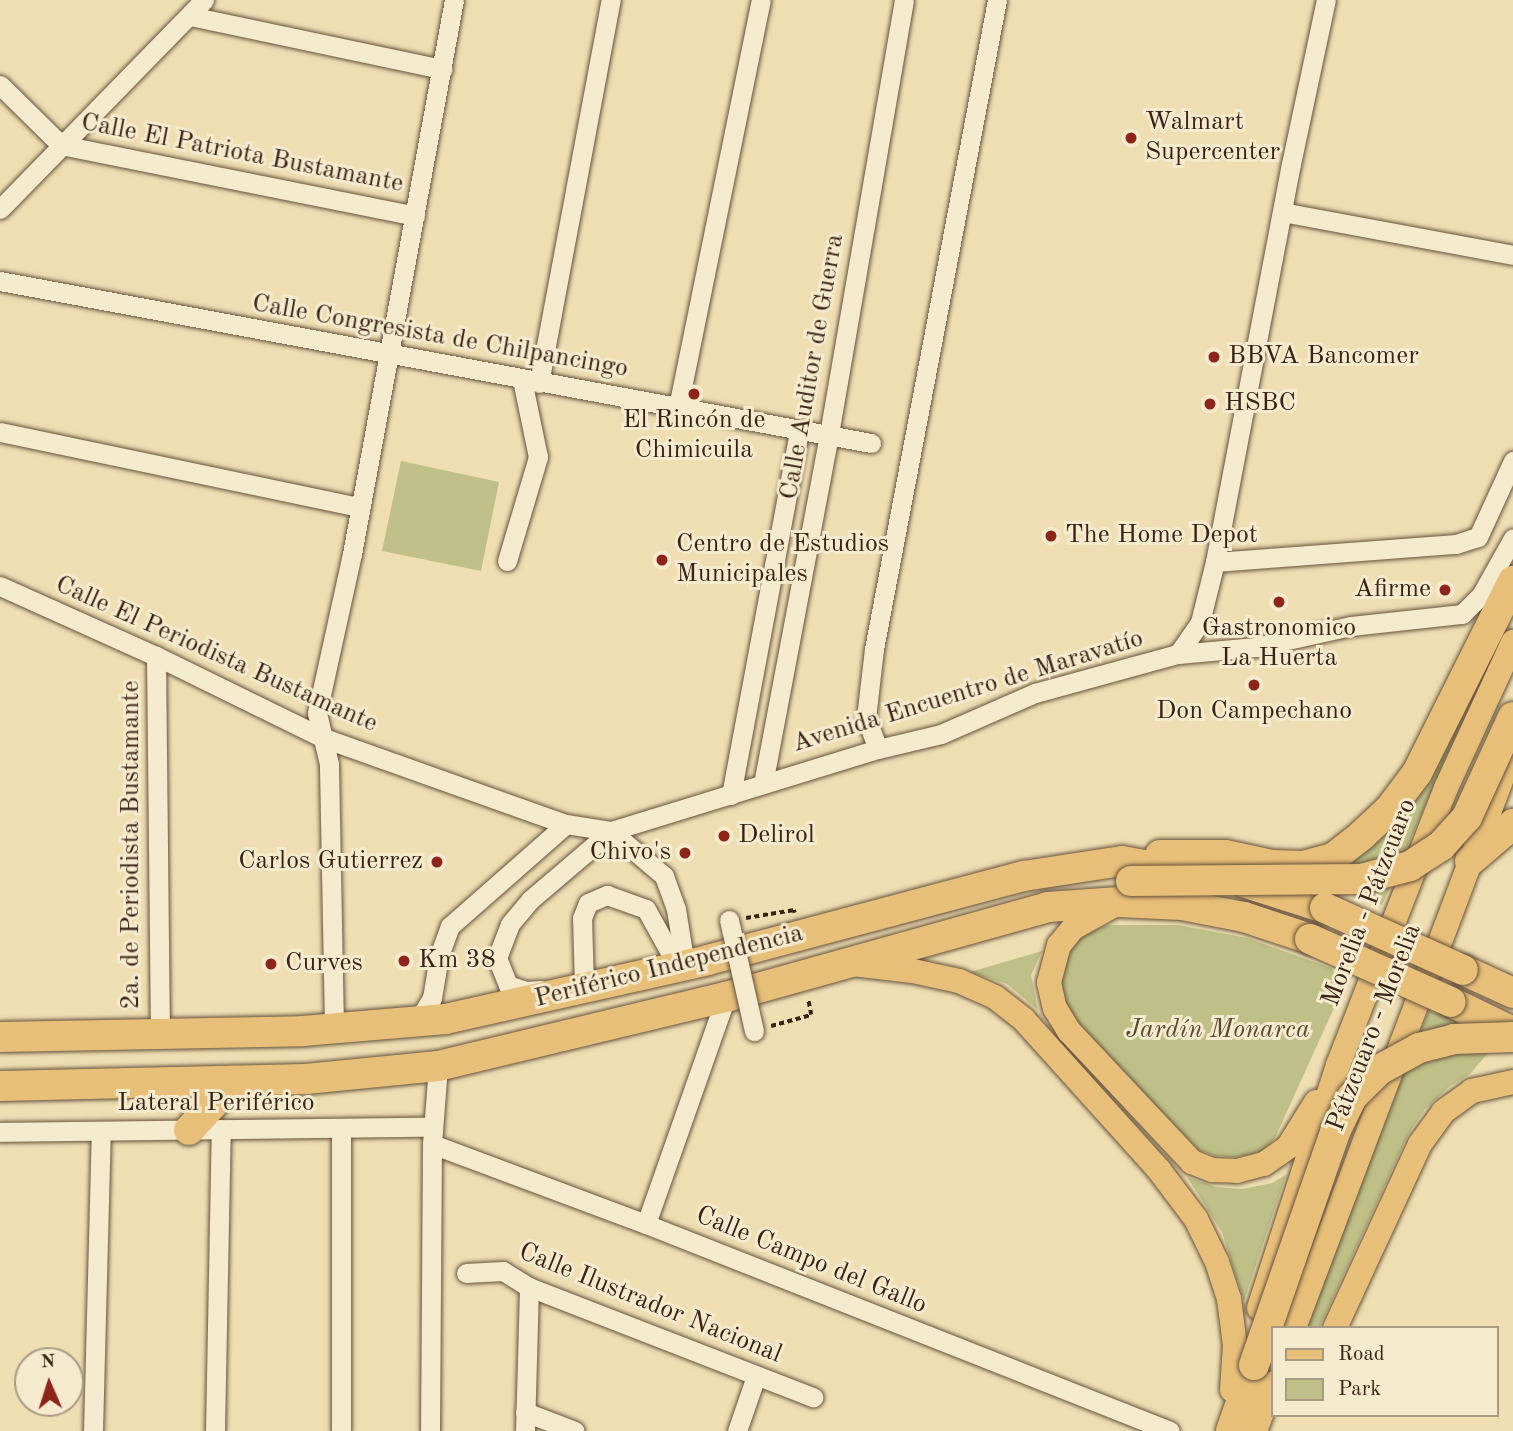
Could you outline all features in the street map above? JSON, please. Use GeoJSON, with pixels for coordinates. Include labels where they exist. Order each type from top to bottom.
{"type":"FeatureCollection","features":[{"type":"Feature","properties":{"kind":"highway"},"geometry":{"type":"LineString","coordinates":[[1124,881],[1171,853],[1225,855],[1272,865],[1303,866],[1333,858],[1389,810],[1417,773],[1513,581]]}},
{"type":"Feature","properties":{"kind":"highway"},"geometry":{"type":"LineString","coordinates":[[642,1019],[669,1001],[727,976],[1008,900],[1089,883],[1358,879],[1385,875],[1410,866],[1441,846],[1466,817],[1513,717]]}},
{"type":"Feature","properties":{"kind":"highway"},"geometry":{"type":"LineString","coordinates":[[1470,862],[1513,824]]}},
{"type":"Feature","properties":{"kind":"highway","name":"Periférico Independencia"},"geometry":{"type":"LineString","coordinates":[[0,1037],[334,1027],[445,1019],[682,966],[1024,876],[1261,886],[1325,908],[1513,993]]}},
{"type":"Feature","properties":{"kind":"highway","name":"Periférico Independencia"},"geometry":{"type":"LineString","coordinates":[[0,1086],[306,1079],[438,1066],[642,1019],[849,964],[1124,881],[1182,905],[1244,917],[1310,939],[1451,1002],[1513,1034]]}},
{"type":"Feature","properties":{"kind":"highway"},"geometry":{"type":"LineString","coordinates":[[1278,1326],[1335,1132],[1352,1097],[1385,1066],[1424,1046],[1466,1038],[1513,1034]]}},
{"type":"Feature","properties":{"kind":"highway"},"geometry":{"type":"LineString","coordinates":[[189,1130],[234,1081]]}},
{"type":"Feature","properties":{"kind":"highway"},"geometry":{"type":"LineString","coordinates":[[1231,1431],[1264,1374],[1272,1347]]}},
{"type":"Feature","properties":{"kind":"main road","name":"Morelia - Pátzcuaro"},"geometry":{"type":"LineString","coordinates":[[1220,1431],[1338,1065],[1446,788],[1513,642]]}},
{"type":"Feature","properties":{"kind":"main road","name":"Pátzcuaro - Morelia"},"geometry":{"type":"LineString","coordinates":[[1295,1326],[1513,749]]}},
{"type":"Feature","properties":{"kind":"main road"},"geometry":{"type":"LineString","coordinates":[[1124,881],[1073,928],[1059,945],[1049,983],[1055,1008],[1069,1031],[1192,1162],[1212,1170],[1237,1171],[1264,1164],[1288,1147],[1338,1065]]}},
{"type":"Feature","properties":{"kind":"main road"},"geometry":{"type":"LineString","coordinates":[[849,964],[913,971],[959,981],[995,997],[1024,1020],[1042,1040],[1158,1170],[1196,1219],[1217,1262],[1229,1299],[1235,1345],[1232,1390]]}},
{"type":"Feature","properties":{"kind":"main road"},"geometry":{"type":"LineString","coordinates":[[1336,1326],[1428,1133],[1443,1112],[1472,1091],[1513,1082]]}},
{"type":"Feature","properties":{"kind":"main road"},"geometry":{"type":"LineString","coordinates":[[1255,1431],[1264,1374]]}},
{"type":"Feature","properties":{"kind":"street"},"geometry":{"type":"LineString","coordinates":[[0,209],[204,0]]}},
{"type":"Feature","properties":{"kind":"street"},"geometry":{"type":"LineString","coordinates":[[334,1027],[329,764],[317,713],[352,554],[454,0]]}},
{"type":"Feature","properties":{"kind":"street"},"geometry":{"type":"LineString","coordinates":[[507,561],[538,457],[530,381],[611,0]]}},
{"type":"Feature","properties":{"kind":"street"},"geometry":{"type":"LineString","coordinates":[[678,407],[761,0]]}},
{"type":"Feature","properties":{"kind":"street","name":"Calle Auditor de Guerra"},"geometry":{"type":"LineString","coordinates":[[763,784],[829,434],[904,0]]}},
{"type":"Feature","properties":{"kind":"street"},"geometry":{"type":"LineString","coordinates":[[878,749],[866,718],[874,649],[997,0]]}},
{"type":"Feature","properties":{"kind":"street"},"geometry":{"type":"LineString","coordinates":[[1178,654],[1199,622],[1215,562],[1326,0]]}},
{"type":"Feature","properties":{"kind":"street"},"geometry":{"type":"LineString","coordinates":[[190,16],[442,69]]}},
{"type":"Feature","properties":{"kind":"street","name":"Calle El Patriota Bustamante"},"geometry":{"type":"LineString","coordinates":[[0,85],[61,145],[415,216]]}},
{"type":"Feature","properties":{"kind":"street"},"geometry":{"type":"LineString","coordinates":[[1282,212],[1513,255]]}},
{"type":"Feature","properties":{"kind":"street","name":"Calle Congresista de Chilpancingo"},"geometry":{"type":"LineString","coordinates":[[0,281],[871,443]]}},
{"type":"Feature","properties":{"kind":"street","name":"Calle Auditor de Guerra"},"geometry":{"type":"LineString","coordinates":[[731,794],[799,430]]}},
{"type":"Feature","properties":{"kind":"street"},"geometry":{"type":"LineString","coordinates":[[0,432],[360,507]]}},
{"type":"Feature","properties":{"kind":"street"},"geometry":{"type":"LineString","coordinates":[[1215,562],[1456,544],[1478,537],[1513,461]]}},
{"type":"Feature","properties":{"kind":"street","name":"Avenida Encuentro de Maravatío"},"geometry":{"type":"LineString","coordinates":[[611,831],[878,749],[941,734],[1035,693],[1178,654],[1256,647],[1351,626],[1462,614],[1481,595],[1513,538]]}},
{"type":"Feature","properties":{"kind":"street","name":"Calle El Periodista Bustamante"},"geometry":{"type":"LineString","coordinates":[[0,586],[156,656],[321,737],[566,824],[611,831]]}},
{"type":"Feature","properties":{"kind":"street","name":"2a. de Periodista Bustamante"},"geometry":{"type":"LineString","coordinates":[[156,656],[160,1034]]}},
{"type":"Feature","properties":{"kind":"street"},"geometry":{"type":"LineString","coordinates":[[418,1021],[432,998],[439,956],[450,926],[566,824]]}},
{"type":"Feature","properties":{"kind":"street"},"geometry":{"type":"LineString","coordinates":[[611,831],[664,876],[676,909],[682,966],[646,909],[607,895],[588,903],[582,918],[583,988],[526,991],[508,985],[497,958],[510,924],[530,900],[611,831]]}},
{"type":"Feature","properties":{"kind":"street"},"geometry":{"type":"LineString","coordinates":[[729,920],[754,1031]]}},
{"type":"Feature","properties":{"kind":"street"},"geometry":{"type":"LineString","coordinates":[[646,1224],[726,997]]}},
{"type":"Feature","properties":{"kind":"street"},"geometry":{"type":"LineString","coordinates":[[430,1431],[432,1136],[438,1066]]}},
{"type":"Feature","properties":{"kind":"street"},"geometry":{"type":"LineString","coordinates":[[215,1431],[221,1129]]}},
{"type":"Feature","properties":{"kind":"street"},"geometry":{"type":"LineString","coordinates":[[341,1129],[341,1431]]}},
{"type":"Feature","properties":{"kind":"street","name":"Lateral Periférico"},"geometry":{"type":"LineString","coordinates":[[0,1132],[341,1129],[432,1136]]}},
{"type":"Feature","properties":{"kind":"street"},"geometry":{"type":"LineString","coordinates":[[93,1431],[101,1131]]}},
{"type":"Feature","properties":{"kind":"street","name":"Calle Campo del Gallo"},"geometry":{"type":"LineString","coordinates":[[432,1136],[646,1224],[1170,1431]]}},
{"type":"Feature","properties":{"kind":"street","name":"Calle Ilustrador Nacional"},"geometry":{"type":"LineString","coordinates":[[466,1273],[503,1271],[528,1287],[813,1397]]}},
{"type":"Feature","properties":{"kind":"street"},"geometry":{"type":"LineString","coordinates":[[528,1287],[525,1422],[575,1431]]}},
{"type":"Feature","properties":{"kind":"street"},"geometry":{"type":"LineString","coordinates":[[737,1431],[756,1376]]}},
{"type":"Feature","properties":{"kind":"path"},"geometry":{"type":"LineString","coordinates":[[754,1031],[811,1015],[803,976]]}},
{"type":"Feature","properties":{"kind":"green space"},"geometry":{"type":"Polygon","coordinates":[[[401,461],[499,482],[481,571],[382,551],[401,461]]]}},
{"type":"Feature","properties":{"kind":"green space"},"geometry":{"type":"Polygon","coordinates":[[[1457,716],[1463,718],[1382,905],[1315,879],[1457,716]]]}},
{"type":"Feature","properties":{"kind":"green space","name":"Jardín Monarca"},"geometry":{"type":"Polygon","coordinates":[[[1108,925],[1179,925],[1247,938],[1331,968],[1344,986],[1275,1138],[1260,1154],[1216,1156],[1199,1150],[1079,1028],[1064,1004],[1058,982],[1060,965],[1077,936],[1108,925]]]}},
{"type":"Feature","properties":{"kind":"green space"},"geometry":{"type":"Polygon","coordinates":[[[1042,951],[1031,975],[1038,1010],[1007,984],[970,972],[1042,951]]]}},
{"type":"Feature","properties":{"kind":"green space"},"geometry":{"type":"Polygon","coordinates":[[[1429,1010],[1481,1032],[1488,1053],[1470,1074],[1449,1087],[1425,1109],[1408,1135],[1320,1326],[1304,1326],[1429,1010]]]}},
{"type":"Feature","properties":{"kind":"green space"},"geometry":{"type":"Polygon","coordinates":[[[1286,1175],[1244,1301],[1222,1232],[1187,1177],[1216,1187],[1242,1189],[1272,1183],[1286,1175]]]}},
{"type":"Feature","properties":{"kind":"place","name":"Walmart Supercenter"},"geometry":{"type":"Point","coordinates":[1131,138]}},
{"type":"Feature","properties":{"kind":"place","name":"BBVA Bancomer"},"geometry":{"type":"Point","coordinates":[1214,357]}},
{"type":"Feature","properties":{"kind":"place","name":"El Rincón de Chimicuila"},"geometry":{"type":"Point","coordinates":[694,394]}},
{"type":"Feature","properties":{"kind":"place","name":"HSBC"},"geometry":{"type":"Point","coordinates":[1210,404]}},
{"type":"Feature","properties":{"kind":"place","name":"The Home Depot"},"geometry":{"type":"Point","coordinates":[1051,536]}},
{"type":"Feature","properties":{"kind":"place","name":"Centro de Estudios Municipales"},"geometry":{"type":"Point","coordinates":[662,560]}},
{"type":"Feature","properties":{"kind":"place","name":"Afirme"},"geometry":{"type":"Point","coordinates":[1445,590]}},
{"type":"Feature","properties":{"kind":"place","name":"Gastronomico La Huerta"},"geometry":{"type":"Point","coordinates":[1279,602]}},
{"type":"Feature","properties":{"kind":"place","name":"Don Campechano"},"geometry":{"type":"Point","coordinates":[1254,685]}},
{"type":"Feature","properties":{"kind":"place","name":"Delirol"},"geometry":{"type":"Point","coordinates":[724,836]}},
{"type":"Feature","properties":{"kind":"place","name":"Chivo's"},"geometry":{"type":"Point","coordinates":[685,853]}},
{"type":"Feature","properties":{"kind":"place","name":"Carlos Gutierrez"},"geometry":{"type":"Point","coordinates":[437,862]}},
{"type":"Feature","properties":{"kind":"place","name":"Km 38"},"geometry":{"type":"Point","coordinates":[404,961]}},
{"type":"Feature","properties":{"kind":"place","name":"Curves"},"geometry":{"type":"Point","coordinates":[271,964]}}]}
